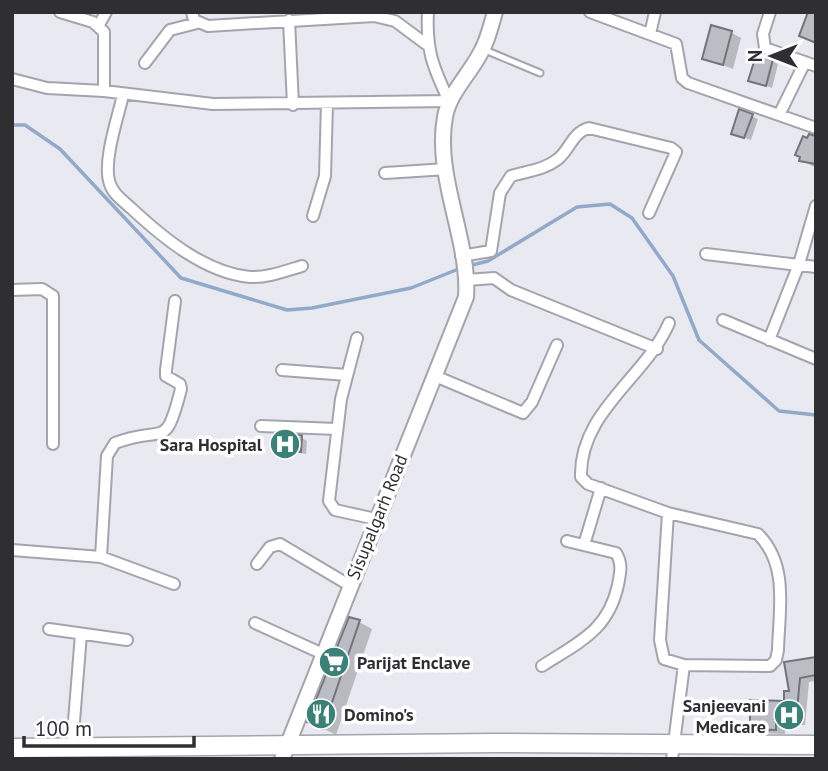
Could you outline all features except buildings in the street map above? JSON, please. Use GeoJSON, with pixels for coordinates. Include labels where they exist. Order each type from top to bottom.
{"type":"FeatureCollection","features":[{"type":"Feature","properties":{"kind":"main road"},"geometry":{"type":"LineString","coordinates":[[12,748],[72,746],[284,752],[673,752],[816,745]]}},
{"type":"Feature","properties":{"kind":"street"},"geometry":{"type":"LineString","coordinates":[[60,12],[99,25],[105,39],[104,91]]}},
{"type":"Feature","properties":{"kind":"street"},"geometry":{"type":"LineString","coordinates":[[99,25],[106,12]]}},
{"type":"Feature","properties":{"kind":"street"},"geometry":{"type":"LineString","coordinates":[[428,12],[426,44],[430,60],[449,101]]}},
{"type":"Feature","properties":{"kind":"street"},"geometry":{"type":"LineString","coordinates":[[464,268],[447,169],[444,120],[449,101],[483,50],[495,12]]}},
{"type":"Feature","properties":{"kind":"street"},"geometry":{"type":"LineString","coordinates":[[590,12],[676,44],[682,78],[688,83],[780,113],[816,128]]}},
{"type":"Feature","properties":{"kind":"street"},"geometry":{"type":"LineString","coordinates":[[650,34],[655,12]]}},
{"type":"Feature","properties":{"kind":"street"},"geometry":{"type":"LineString","coordinates":[[770,12],[763,34],[765,48],[811,64],[780,113]]}},
{"type":"Feature","properties":{"kind":"street"},"geometry":{"type":"LineString","coordinates":[[145,63],[170,30],[195,18],[208,26],[289,20],[386,18],[426,44]]}},
{"type":"Feature","properties":{"kind":"street"},"geometry":{"type":"LineString","coordinates":[[289,20],[293,105]]}},
{"type":"Feature","properties":{"kind":"street"},"geometry":{"type":"LineString","coordinates":[[12,79],[47,88],[104,91],[213,104],[449,101]]}},
{"type":"Feature","properties":{"kind":"street"},"geometry":{"type":"LineString","coordinates":[[123,95],[108,161],[107,174],[113,192],[163,238],[194,258],[246,277],[270,275],[302,266]]}},
{"type":"Feature","properties":{"kind":"street"},"geometry":{"type":"LineString","coordinates":[[313,216],[325,176],[327,103]]}},
{"type":"Feature","properties":{"kind":"street"},"geometry":{"type":"LineString","coordinates":[[464,268],[491,250],[500,193],[511,176],[550,164],[561,156],[578,133],[589,128],[671,148],[676,152],[649,213]]}},
{"type":"Feature","properties":{"kind":"street"},"geometry":{"type":"LineString","coordinates":[[385,173],[447,169]]}},
{"type":"Feature","properties":{"kind":"street"},"geometry":{"type":"LineString","coordinates":[[769,340],[799,264],[816,206]]}},
{"type":"Feature","properties":{"kind":"street"},"geometry":{"type":"LineString","coordinates":[[705,254],[816,267]]}},
{"type":"Feature","properties":{"kind":"street"},"geometry":{"type":"LineString","coordinates":[[464,268],[494,278],[511,290],[657,349]]}},
{"type":"Feature","properties":{"kind":"street","name":"Sisupalgarh Road"},"geometry":{"type":"LineString","coordinates":[[284,752],[466,297],[464,268]]}},
{"type":"Feature","properties":{"kind":"street"},"geometry":{"type":"LineString","coordinates":[[12,290],[42,289],[53,296],[53,444]]}},
{"type":"Feature","properties":{"kind":"street"},"geometry":{"type":"LineString","coordinates":[[102,556],[107,456],[115,443],[165,433],[171,427],[181,389],[177,381],[166,376],[175,301]]}},
{"type":"Feature","properties":{"kind":"street"},"geometry":{"type":"LineString","coordinates":[[723,320],[816,359]]}},
{"type":"Feature","properties":{"kind":"street"},"geometry":{"type":"LineString","coordinates":[[668,513],[660,652],[669,662],[684,665],[760,668],[769,666],[776,660],[779,572],[775,557],[758,534],[668,513],[588,484],[581,477],[591,433],[602,412],[657,349],[669,323]]}},
{"type":"Feature","properties":{"kind":"street"},"geometry":{"type":"LineString","coordinates":[[357,338],[337,429],[331,506],[376,519]]}},
{"type":"Feature","properties":{"kind":"street"},"geometry":{"type":"LineString","coordinates":[[435,376],[523,413],[532,402],[557,345]]}},
{"type":"Feature","properties":{"kind":"street"},"geometry":{"type":"LineString","coordinates":[[282,370],[347,375]]}},
{"type":"Feature","properties":{"kind":"street"},"geometry":{"type":"LineString","coordinates":[[261,426],[337,429]]}},
{"type":"Feature","properties":{"kind":"street"},"geometry":{"type":"LineString","coordinates":[[584,545],[601,488]]}},
{"type":"Feature","properties":{"kind":"street"},"geometry":{"type":"LineString","coordinates":[[542,666],[594,632],[612,609],[621,571],[620,559],[616,553],[567,541]]}},
{"type":"Feature","properties":{"kind":"street"},"geometry":{"type":"LineString","coordinates":[[257,564],[270,547],[280,544],[349,585]]}},
{"type":"Feature","properties":{"kind":"street"},"geometry":{"type":"LineString","coordinates":[[12,550],[102,556],[174,584]]}},
{"type":"Feature","properties":{"kind":"street"},"geometry":{"type":"LineString","coordinates":[[255,623],[323,654]]}},
{"type":"Feature","properties":{"kind":"street"},"geometry":{"type":"LineString","coordinates":[[49,629],[127,640]]}},
{"type":"Feature","properties":{"kind":"street"},"geometry":{"type":"LineString","coordinates":[[72,746],[81,634]]}},
{"type":"Feature","properties":{"kind":"street"},"geometry":{"type":"LineString","coordinates":[[673,752],[684,665]]}},
{"type":"Feature","properties":{"kind":"lane"},"geometry":{"type":"LineString","coordinates":[[483,50],[529,66],[540,73]]}},
{"type":"Feature","properties":{"kind":"waterway"},"geometry":{"type":"LineString","coordinates":[[12,125],[25,125],[60,149],[181,278],[287,310],[312,308],[411,288],[461,268]]}},
{"type":"Feature","properties":{"kind":"waterway"},"geometry":{"type":"LineString","coordinates":[[468,266],[488,261],[577,207],[610,204],[632,218],[673,276],[699,340],[779,411],[816,415]]}},
{"type":"Feature","properties":{"kind":"place","name":"Sara Hospital"},"geometry":{"type":"Point","coordinates":[285,444]}},
{"type":"Feature","properties":{"kind":"place","name":"Parijat Enclave"},"geometry":{"type":"Point","coordinates":[334,662]}},
{"type":"Feature","properties":{"kind":"place","name":"Domino's"},"geometry":{"type":"Point","coordinates":[321,714]}},
{"type":"Feature","properties":{"kind":"place","name":"Sanjeevani Medicare"},"geometry":{"type":"Point","coordinates":[789,715]}}]}
